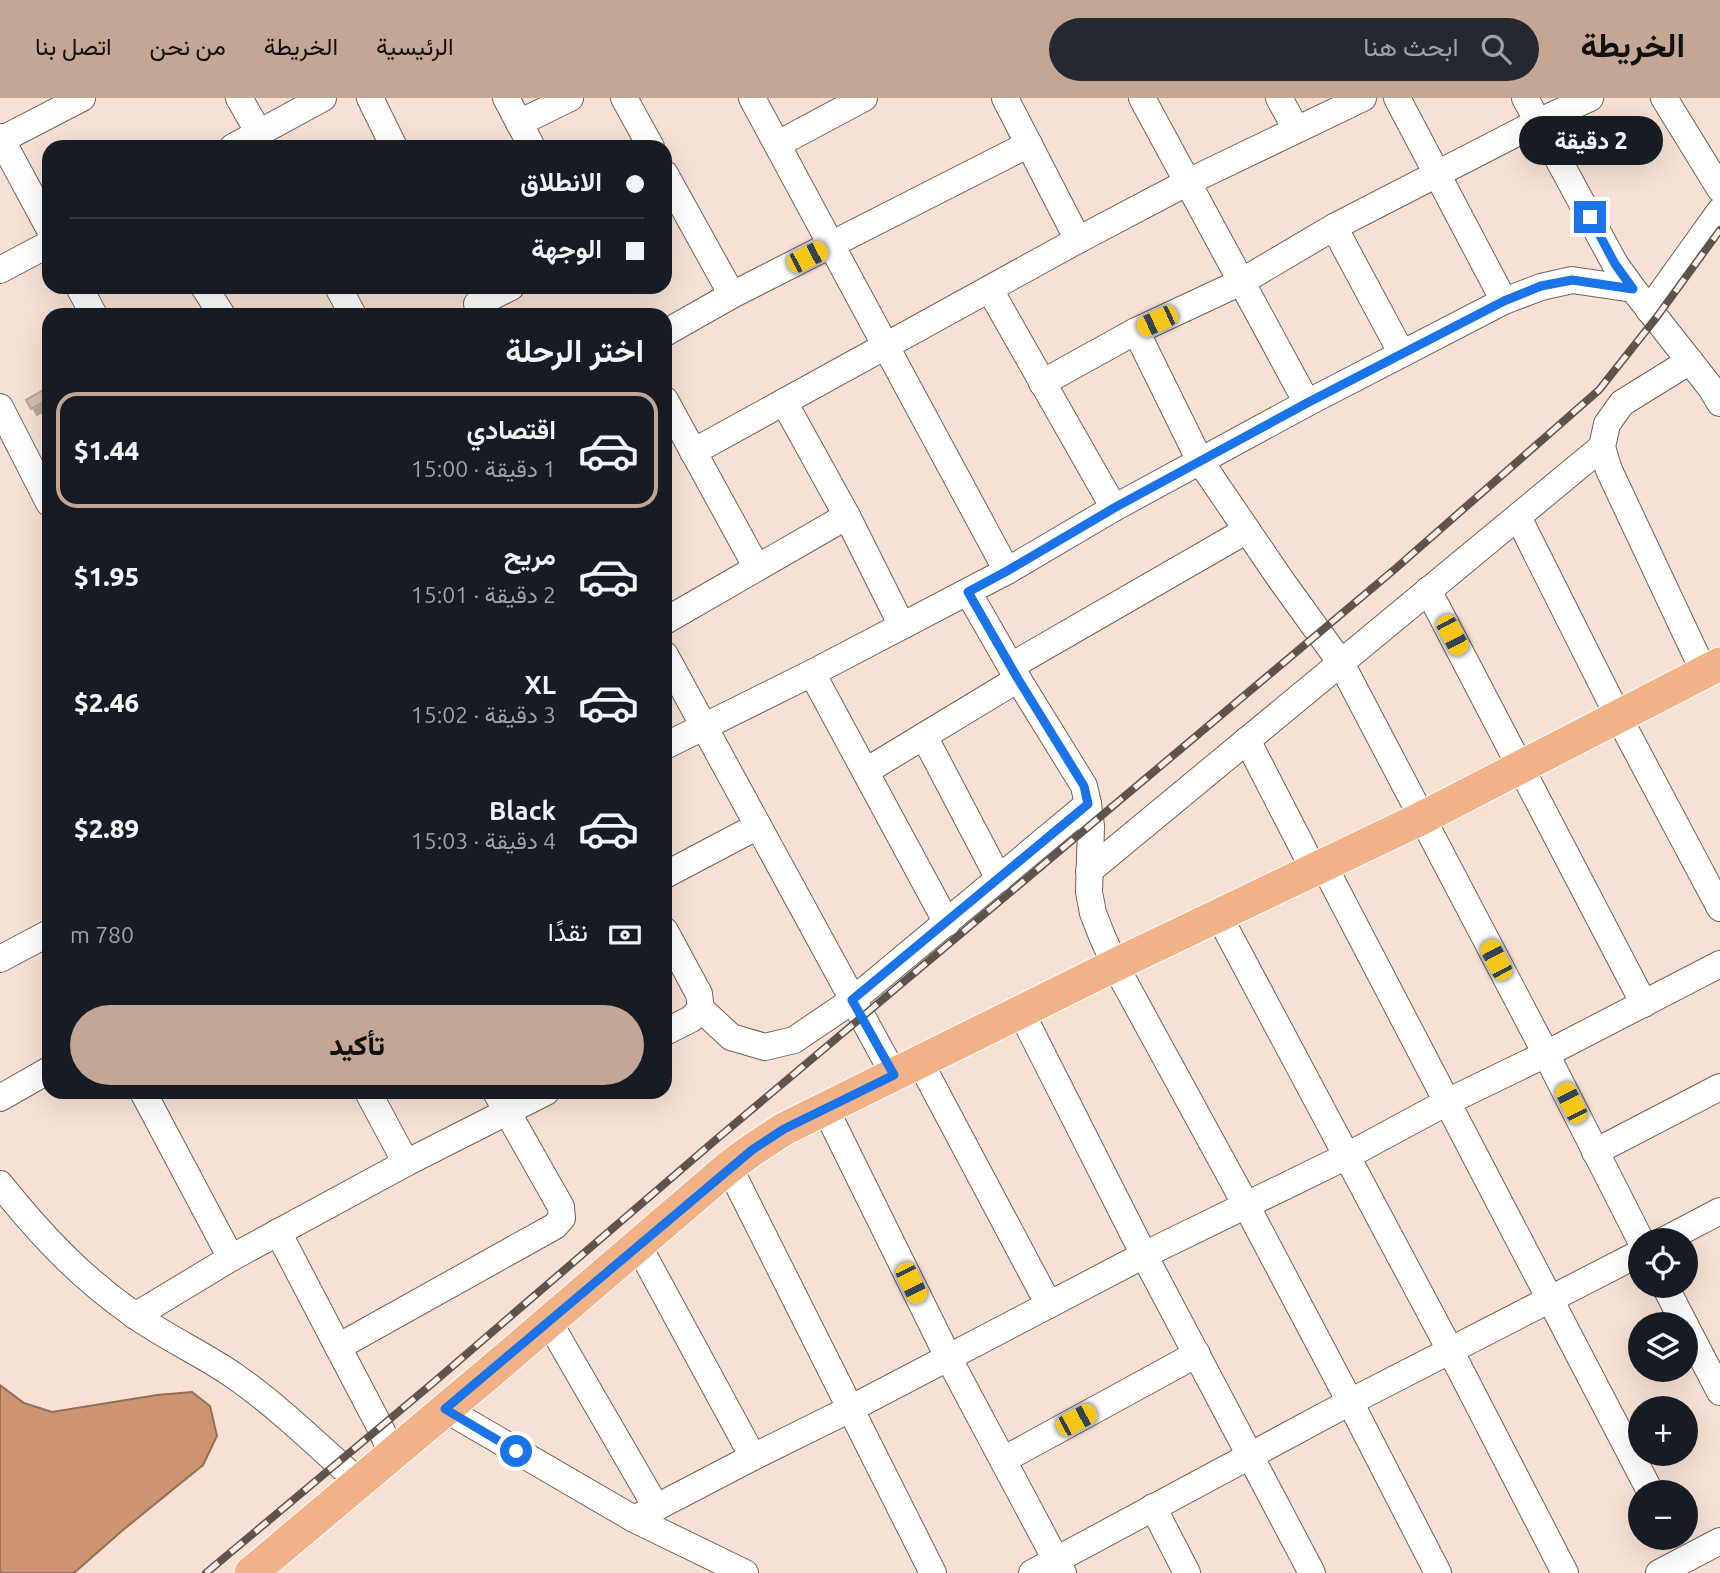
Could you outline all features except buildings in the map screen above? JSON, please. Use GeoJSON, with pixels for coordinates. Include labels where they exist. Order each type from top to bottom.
{"type":"FeatureCollection","features":[{"type":"Feature","properties":{"kind":"main road"},"geometry":{"type":"LineString","coordinates":[[251,1573],[729,1167],[784,1129],[1115,965],[1422,818],[1618,716],[1715,670]]}},
{"type":"Feature","properties":{"kind":"street"},"geometry":{"type":"LineString","coordinates":[[42,215],[1,139],[82,98]]}},
{"type":"Feature","properties":{"kind":"street"},"geometry":{"type":"LineString","coordinates":[[239,98],[259,133]]}},
{"type":"Feature","properties":{"kind":"street"},"geometry":{"type":"LineString","coordinates":[[246,140],[323,98]]}},
{"type":"Feature","properties":{"kind":"street"},"geometry":{"type":"LineString","coordinates":[[370,98],[391,140]]}},
{"type":"Feature","properties":{"kind":"street"},"geometry":{"type":"LineString","coordinates":[[506,98],[528,140]]}},
{"type":"Feature","properties":{"kind":"street"},"geometry":{"type":"LineString","coordinates":[[519,123],[570,98]]}},
{"type":"Feature","properties":{"kind":"street"},"geometry":{"type":"LineString","coordinates":[[624,98],[647,140]]}},
{"type":"Feature","properties":{"kind":"street"},"geometry":{"type":"LineString","coordinates":[[752,98],[1007,571]]}},
{"type":"Feature","properties":{"kind":"street"},"geometry":{"type":"LineString","coordinates":[[778,144],[864,98]]}},
{"type":"Feature","properties":{"kind":"street"},"geometry":{"type":"LineString","coordinates":[[1005,98],[1078,240]]}},
{"type":"Feature","properties":{"kind":"street"},"geometry":{"type":"LineString","coordinates":[[1142,98],[1307,403]]}},
{"type":"Feature","properties":{"kind":"street"},"geometry":{"type":"LineString","coordinates":[[1279,98],[1296,130]]}},
{"type":"Feature","properties":{"kind":"street"},"geometry":{"type":"LineString","coordinates":[[693,452],[1078,240],[1188,182],[1363,98]]}},
{"type":"Feature","properties":{"kind":"street"},"geometry":{"type":"LineString","coordinates":[[1397,98],[1504,301]]}},
{"type":"Feature","properties":{"kind":"street"},"geometry":{"type":"LineString","coordinates":[[1525,98],[1615,264],[1641,300],[1717,391]]}},
{"type":"Feature","properties":{"kind":"street"},"geometry":{"type":"LineString","coordinates":[[1042,383],[1136,331],[1241,282],[1334,227],[1590,98]]}},
{"type":"Feature","properties":{"kind":"street"},"geometry":{"type":"LineString","coordinates":[[1664,98],[1720,189]]}},
{"type":"Feature","properties":{"kind":"street"},"geometry":{"type":"LineString","coordinates":[[672,329],[732,295],[1030,144]]}},
{"type":"Feature","properties":{"kind":"street"},"geometry":{"type":"LineString","coordinates":[[673,206],[732,295]]}},
{"type":"Feature","properties":{"kind":"street"},"geometry":{"type":"LineString","coordinates":[[1641,300],[1720,211]]}},
{"type":"Feature","properties":{"kind":"street"},"geometry":{"type":"LineString","coordinates":[[1334,227],[1402,354]]}},
{"type":"Feature","properties":{"kind":"street"},"geometry":{"type":"LineString","coordinates":[[0,270],[42,248]]}},
{"type":"Feature","properties":{"kind":"street"},"geometry":{"type":"LineString","coordinates":[[672,742],[968,592],[1200,461],[1504,301],[1541,286],[1572,280],[1641,300]]}},
{"type":"Feature","properties":{"kind":"street"},"geometry":{"type":"LineString","coordinates":[[990,290],[1114,508]]}},
{"type":"Feature","properties":{"kind":"street"},"geometry":{"type":"LineString","coordinates":[[476,302],[495,294]]}},
{"type":"Feature","properties":{"kind":"street"},"geometry":{"type":"LineString","coordinates":[[1136,331],[1200,461],[1340,663],[1634,1228]]}},
{"type":"Feature","properties":{"kind":"street"},"geometry":{"type":"LineString","coordinates":[[1690,360],[1622,403],[1607,424],[1602,447],[1609,470],[1715,670]]}},
{"type":"Feature","properties":{"kind":"street"},"geometry":{"type":"LineString","coordinates":[[785,402],[847,516],[902,626]]}},
{"type":"Feature","properties":{"kind":"street"},"geometry":{"type":"LineString","coordinates":[[0,407],[42,489]]}},
{"type":"Feature","properties":{"kind":"street"},"geometry":{"type":"LineString","coordinates":[[672,413],[757,568]]}},
{"type":"Feature","properties":{"kind":"street"},"geometry":{"type":"LineString","coordinates":[[1089,871],[1602,447]]}},
{"type":"Feature","properties":{"kind":"street"},"geometry":{"type":"LineString","coordinates":[[672,617],[847,516]]}},
{"type":"Feature","properties":{"kind":"street"},"geometry":{"type":"LineString","coordinates":[[1518,517],[1618,716],[1720,908]]}},
{"type":"Feature","properties":{"kind":"street"},"geometry":{"type":"LineString","coordinates":[[866,771],[1015,673],[1247,530]]}},
{"type":"Feature","properties":{"kind":"street"},"geometry":{"type":"LineString","coordinates":[[1429,590],[1644,1004]]}},
{"type":"Feature","properties":{"kind":"street"},"geometry":{"type":"LineString","coordinates":[[968,592],[1084,786],[1091,826],[1089,892],[1093,913],[1115,965],[1246,1205],[1437,1573]]}},
{"type":"Feature","properties":{"kind":"street"},"geometry":{"type":"LineString","coordinates":[[672,668],[852,1000],[907,1068],[1049,1305]]}},
{"type":"Feature","properties":{"kind":"street"},"geometry":{"type":"LineString","coordinates":[[812,673],[947,923]]}},
{"type":"Feature","properties":{"kind":"street"},"geometry":{"type":"LineString","coordinates":[[923,736],[999,879]]}},
{"type":"Feature","properties":{"kind":"street"},"geometry":{"type":"LineString","coordinates":[[1247,740],[1447,1102],[1644,1480]]}},
{"type":"Feature","properties":{"kind":"street"},"geometry":{"type":"LineString","coordinates":[[672,944],[699,994],[701,1009],[731,1037],[765,1047],[794,1040],[852,1000],[1088,804]]}},
{"type":"Feature","properties":{"kind":"street"},"geometry":{"type":"LineString","coordinates":[[672,871],[758,826]]}},
{"type":"Feature","properties":{"kind":"street"},"geometry":{"type":"LineString","coordinates":[[1219,916],[1450,1350],[1565,1573]]}},
{"type":"Feature","properties":{"kind":"street"},"geometry":{"type":"LineString","coordinates":[[0,959],[42,943]]}},
{"type":"Feature","properties":{"kind":"street"},"geometry":{"type":"LineString","coordinates":[[645,1513],[1144,1255],[1347,1156],[1447,1102],[1720,964]]}},
{"type":"Feature","properties":{"kind":"street"},"geometry":{"type":"LineString","coordinates":[[672,1028],[691,1019],[701,1009]]}},
{"type":"Feature","properties":{"kind":"street"},"geometry":{"type":"LineString","coordinates":[[1021,1012],[1144,1255],[1312,1573]]}},
{"type":"Feature","properties":{"kind":"street"},"geometry":{"type":"LineString","coordinates":[[0,1098],[42,1074]]}},
{"type":"Feature","properties":{"kind":"street"},"geometry":{"type":"LineString","coordinates":[[1595,1152],[1720,1087]]}},
{"type":"Feature","properties":{"kind":"street"},"geometry":{"type":"LineString","coordinates":[[147,1099],[231,1258]]}},
{"type":"Feature","properties":{"kind":"street"},"geometry":{"type":"LineString","coordinates":[[372,1099],[406,1163]]}},
{"type":"Feature","properties":{"kind":"street"},"geometry":{"type":"LineString","coordinates":[[135,1316],[231,1258],[406,1163],[502,1102],[561,1207],[562,1218],[555,1226],[338,1347]]}},
{"type":"Feature","properties":{"kind":"street"},"geometry":{"type":"LineString","coordinates":[[825,1108],[948,1357],[1059,1567]]}},
{"type":"Feature","properties":{"kind":"street"},"geometry":{"type":"LineString","coordinates":[[729,1167],[933,1573]]}},
{"type":"Feature","properties":{"kind":"street"},"geometry":{"type":"LineString","coordinates":[[0,1184],[62,1256],[100,1290],[135,1316],[235,1377],[279,1411],[359,1482]]}},
{"type":"Feature","properties":{"kind":"street"},"geometry":{"type":"LineString","coordinates":[[1688,1228],[1720,1211]]}},
{"type":"Feature","properties":{"kind":"street"},"geometry":{"type":"LineString","coordinates":[[278,1233],[392,1454]]}},
{"type":"Feature","properties":{"kind":"street"},"geometry":{"type":"LineString","coordinates":[[638,1245],[753,1457]]}},
{"type":"Feature","properties":{"kind":"street"},"geometry":{"type":"LineString","coordinates":[[1032,1573],[1059,1567],[1153,1507],[1250,1454],[1628,1259]]}},
{"type":"Feature","properties":{"kind":"street"},"geometry":{"type":"LineString","coordinates":[[549,1322],[645,1513]]}},
{"type":"Feature","properties":{"kind":"street"},"geometry":{"type":"LineString","coordinates":[[1698,1350],[1720,1392]]}},
{"type":"Feature","properties":{"kind":"street"},"geometry":{"type":"LineString","coordinates":[[1003,1460],[1197,1354]]}},
{"type":"Feature","properties":{"kind":"street"},"geometry":{"type":"LineString","coordinates":[[445,1409],[645,1513],[746,1573]]}},
{"type":"Feature","properties":{"kind":"street"},"geometry":{"type":"LineString","coordinates":[[1153,1507],[1187,1573]]}},
{"type":"Feature","properties":{"kind":"street"},"geometry":{"type":"LineString","coordinates":[[1659,1573],[1720,1541]]}},
{"type":"Feature","properties":{"kind":"shaded area"},"geometry":{"type":"Polygon","coordinates":[[[0,1385],[24,1403],[52,1412],[192,1392],[210,1406],[217,1436],[203,1465],[74,1573],[0,1573],[0,1385]]]}},
{"type":"Feature","properties":{"kind":"railway"},"geometry":{"type":"LineString","coordinates":[[206,1573],[434,1382],[719,1137],[1395,569],[1599,390],[1720,230]]}},
{"type":"Feature","properties":{"kind":"route"},"geometry":{"type":"LineString","coordinates":[[516,1451],[445,1409],[729,1167],[784,1129],[894,1075],[852,1000],[1088,804],[1084,786],[968,592],[1114,508],[1307,403],[1504,301],[1541,286],[1572,280],[1633,289],[1615,264],[1590,217]]}}]}
